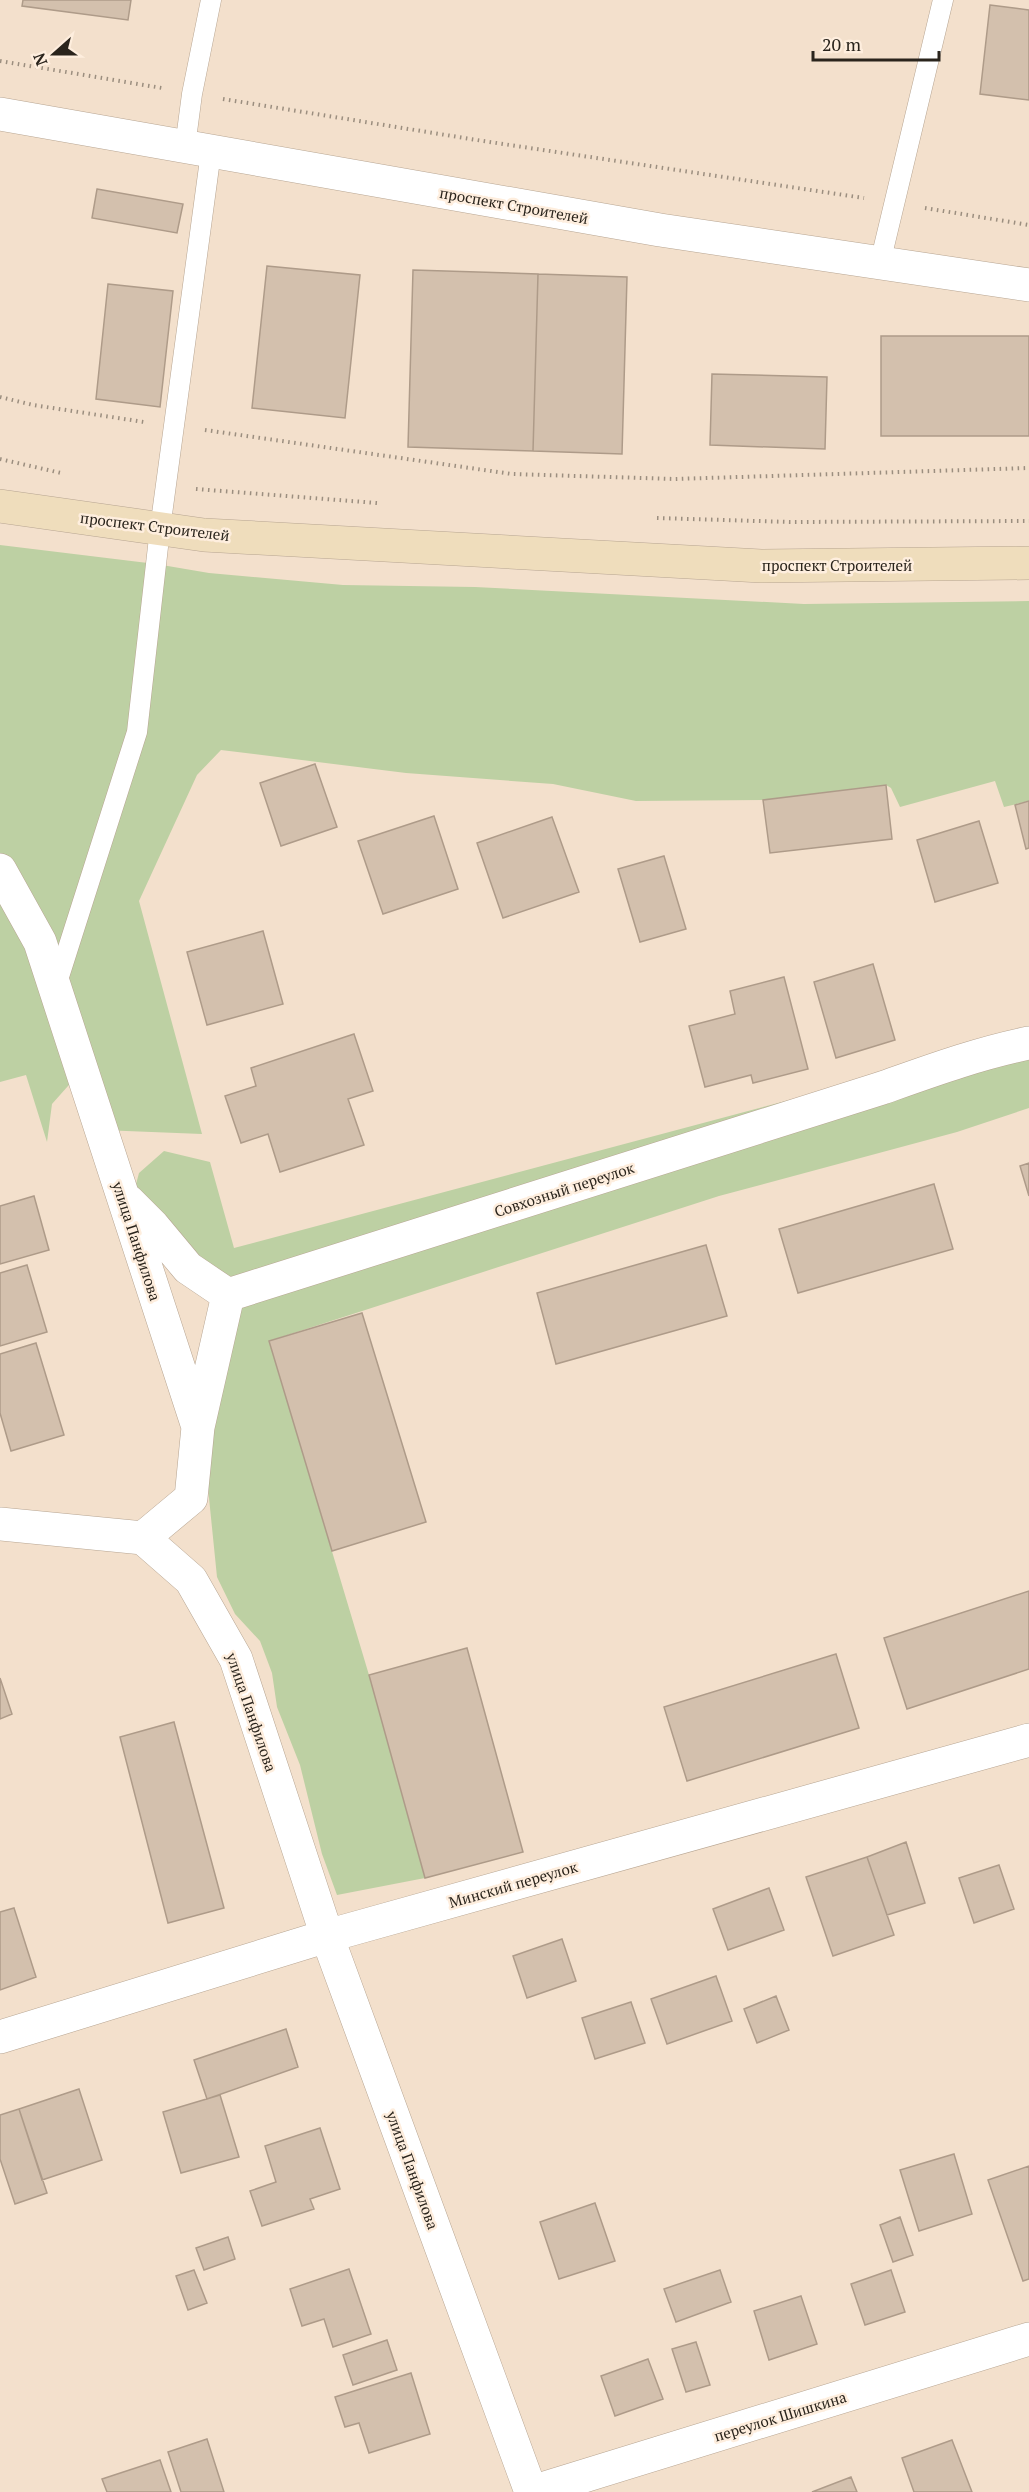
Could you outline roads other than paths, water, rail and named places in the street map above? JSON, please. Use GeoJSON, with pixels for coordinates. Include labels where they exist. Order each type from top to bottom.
{"type":"FeatureCollection","features":[{"type":"Feature","properties":{"kind":"main road","name":"проспект Строителей"},"geometry":{"type":"LineString","coordinates":[[0,506],[216,536],[761,566],[1029,563]]}},
{"type":"Feature","properties":{"kind":"street","name":"проспект Строителей"},"geometry":{"type":"LineString","coordinates":[[0,114],[648,228],[1029,285]]}},
{"type":"Feature","properties":{"kind":"street","name":"улица Панфилова"},"geometry":{"type":"LineString","coordinates":[[0,870],[40,942],[198,1427],[191,1498],[143,1538],[191,1580],[236,1659],[327,1936],[531,2492]]}},
{"type":"Feature","properties":{"kind":"street","name":"Совхозный переулок"},"geometry":{"type":"LineString","coordinates":[[228,1296],[882,1088],[961,1060],[1029,1042]]}},
{"type":"Feature","properties":{"kind":"street"},"geometry":{"type":"LineString","coordinates":[[123,1196],[153,1226],[188,1268],[228,1296],[198,1427]]}},
{"type":"Feature","properties":{"kind":"street"},"geometry":{"type":"LineString","coordinates":[[0,1524],[143,1538]]}},
{"type":"Feature","properties":{"kind":"street","name":"Минский переулок"},"geometry":{"type":"LineString","coordinates":[[0,2037],[327,1936],[1029,1740]]}},
{"type":"Feature","properties":{"kind":"street","name":"переулок Шишкина"},"geometry":{"type":"LineString","coordinates":[[531,2492],[1029,2339]]}},
{"type":"Feature","properties":{"kind":"lane"},"geometry":{"type":"LineString","coordinates":[[55,988],[137,732],[174,426],[198,149],[192,94],[211,0]]}},
{"type":"Feature","properties":{"kind":"lane"},"geometry":{"type":"LineString","coordinates":[[880,263],[943,0]]}}]}
